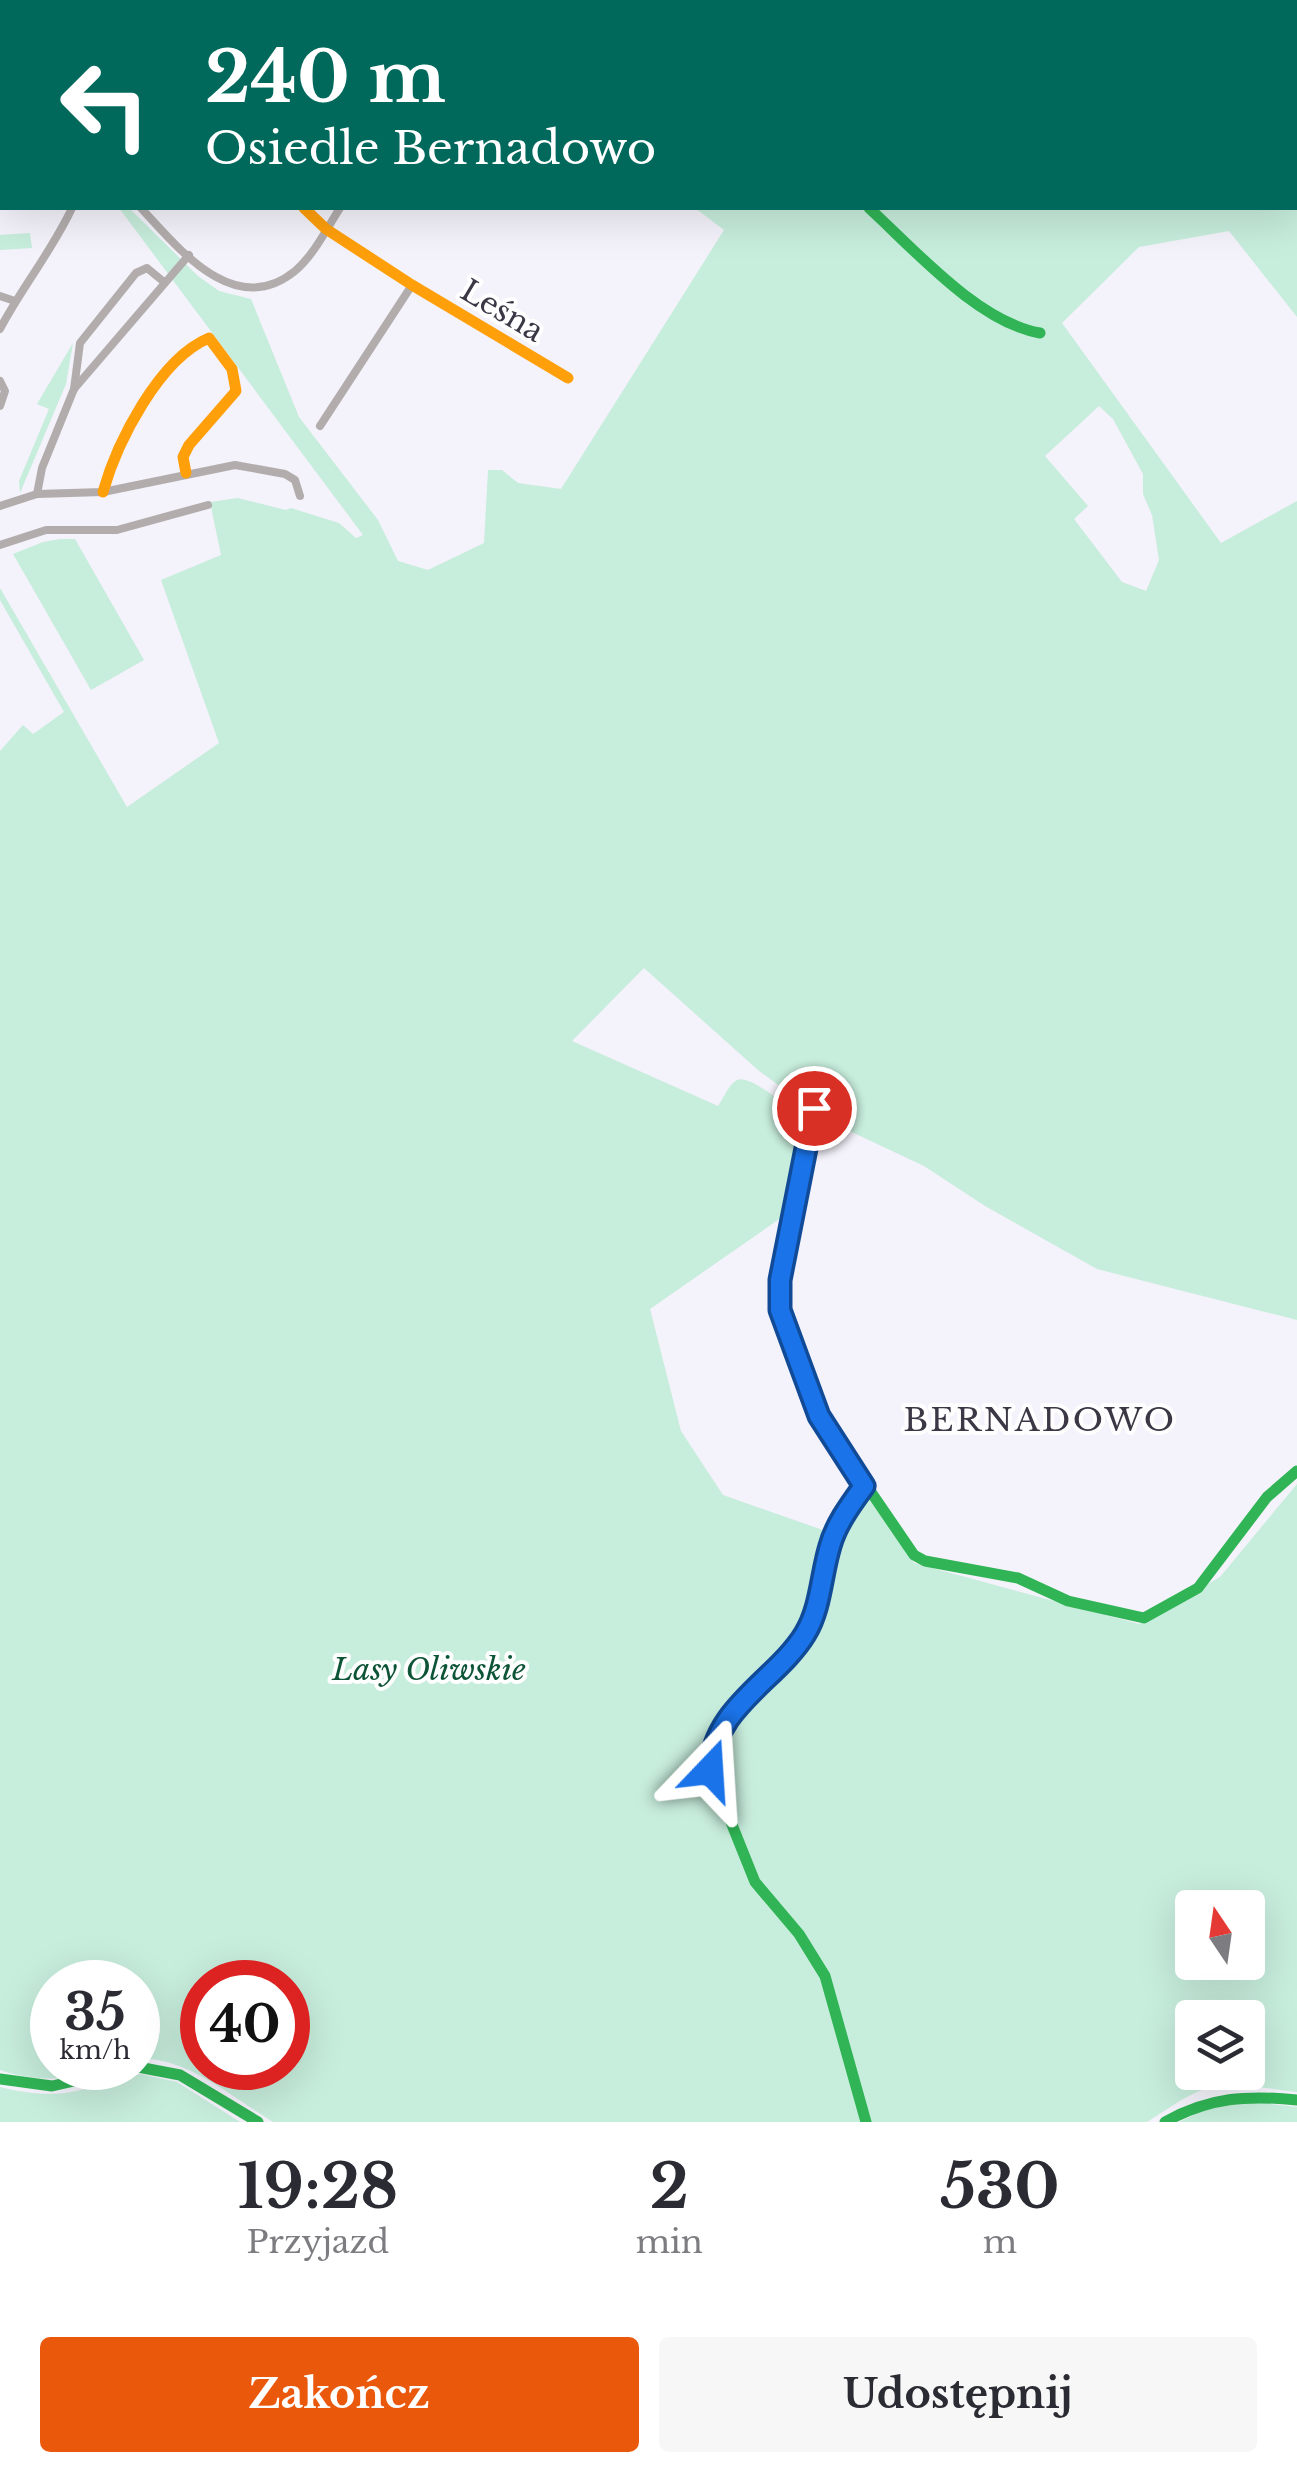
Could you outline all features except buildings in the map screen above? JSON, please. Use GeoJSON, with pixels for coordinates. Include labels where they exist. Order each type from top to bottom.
{"type":"FeatureCollection","features":[{"type":"Feature","properties":{"kind":"street"},"geometry":{"type":"LineString","coordinates":[[0,329],[14,301],[51,250],[71,210]]}},
{"type":"Feature","properties":{"kind":"street"},"geometry":{"type":"LineString","coordinates":[[144,210],[224,283],[263,286],[296,270],[339,210]]}},
{"type":"Feature","properties":{"kind":"street","name":"Leśna"},"geometry":{"type":"LineString","coordinates":[[306,210],[326,229],[412,286],[568,378]]}},
{"type":"Feature","properties":{"kind":"street"},"geometry":{"type":"LineString","coordinates":[[871,210],[990,312],[1023,333],[1040,333]]}},
{"type":"Feature","properties":{"kind":"street"},"geometry":{"type":"LineString","coordinates":[[74,389],[189,255]]}},
{"type":"Feature","properties":{"kind":"street"},"geometry":{"type":"LineString","coordinates":[[37,494],[42,468],[74,389],[80,343],[136,273],[147,268],[164,282]]}},
{"type":"Feature","properties":{"kind":"street"},"geometry":{"type":"LineString","coordinates":[[320,426],[412,286]]}},
{"type":"Feature","properties":{"kind":"street"},"geometry":{"type":"LineString","coordinates":[[0,296],[14,301]]}},
{"type":"Feature","properties":{"kind":"street"},"geometry":{"type":"LineString","coordinates":[[102,492],[122,439],[144,402],[195,342],[209,338],[232,369],[236,391],[188,445],[183,457],[186,473]]}},
{"type":"Feature","properties":{"kind":"street"},"geometry":{"type":"LineString","coordinates":[[0,381],[5,391],[0,406]]}},
{"type":"Feature","properties":{"kind":"street"},"geometry":{"type":"LineString","coordinates":[[0,506],[37,494],[102,492],[234,465],[286,474],[295,480],[300,496]]}},
{"type":"Feature","properties":{"kind":"street"},"geometry":{"type":"LineString","coordinates":[[0,545],[46,530],[100,532],[208,504]]}},
{"type":"Feature","properties":{"kind":"street"},"geometry":{"type":"LineString","coordinates":[[814,1108],[780,1280],[780,1310],[819,1416],[906,1546],[925,1560],[1018,1578],[1068,1601],[1138,1618],[1149,1616],[1198,1588],[1267,1497],[1297,1471]]}},
{"type":"Feature","properties":{"kind":"street"},"geometry":{"type":"LineString","coordinates":[[864,1486],[830,1544],[816,1608],[805,1634],[746,1697],[721,1732],[710,1770],[722,1808],[755,1882],[811,1950],[825,1976],[866,2122]]}},
{"type":"Feature","properties":{"kind":"street"},"geometry":{"type":"LineString","coordinates":[[160,2071],[180,2075],[258,2122]]}},
{"type":"Feature","properties":{"kind":"street"},"geometry":{"type":"LineString","coordinates":[[0,2079],[30,2085]]}},
{"type":"Feature","properties":{"kind":"street"},"geometry":{"type":"LineString","coordinates":[[1165,2122],[1194,2105],[1220,2097],[1297,2100]]}},
{"type":"Feature","properties":{"kind":"green space","name":"Lasy Oliwskie"},"geometry":{"type":"Polygon","coordinates":[[[120,210],[131,210],[198,276],[219,291],[251,299],[299,417],[378,520],[398,561],[428,570],[484,543],[488,470],[502,470],[518,483],[561,489],[724,230],[698,210],[1297,210],[1297,317],[1229,231],[1139,247],[1062,323],[1221,543],[1297,501],[1297,1320],[1097,1269],[985,1206],[924,1166],[824,1119],[758,1070],[644,968],[572,1041],[718,1106],[734,1082],[743,1079],[771,1094],[804,1120],[788,1213],[650,1309],[681,1431],[723,1495],[837,1535],[860,1498],[868,1498],[914,1563],[1139,1624],[1220,1577],[1297,1484],[1297,2092],[1265,2088],[1265,2000],[1175,2000],[1175,2090],[1202,2090],[1147,2122],[273,2122],[223,2090],[310,2090],[310,1960],[180,1960],[180,2066],[160,2061],[160,1960],[30,1960],[30,2077],[0,2070],[0,751],[23,725],[33,734],[64,712],[0,600],[0,588],[127,807],[219,743],[161,580],[221,555],[210,502],[238,498],[291,508],[339,523],[356,538],[363,535],[120,210]],[[1099,406],[1045,456],[1088,506],[1074,519],[1122,582],[1146,591],[1159,560],[1152,515],[1143,494],[1143,474],[1113,419],[1099,406]]]}},
{"type":"Feature","properties":{"kind":"green space"},"geometry":{"type":"Polygon","coordinates":[[[30,233],[32,248],[0,250],[0,235],[30,233]]]}},
{"type":"Feature","properties":{"kind":"green space"},"geometry":{"type":"Polygon","coordinates":[[[73,343],[66,384],[20,493],[19,481],[49,409],[37,404],[73,343]]]}},
{"type":"Feature","properties":{"kind":"green space"},"geometry":{"type":"Polygon","coordinates":[[[60,539],[75,539],[144,660],[91,690],[13,554],[60,539]]]}},
{"type":"Feature","properties":{"kind":"green space"},"geometry":{"type":"Polygon","coordinates":[[[160,2078],[177,2082],[180,2090],[190,2090],[240,2122],[0,2122],[0,2087],[57,2094],[77,2090],[160,2090],[160,2078]]]}},
{"type":"Feature","properties":{"kind":"green space"},"geometry":{"type":"Polygon","coordinates":[[[1253,2102],[1297,2107],[1297,2122],[1179,2122],[1213,2106],[1253,2102]]]}},
{"type":"Feature","properties":{"kind":"traffic: fast"},"geometry":{"type":"LineString","coordinates":[[871,210],[971,300],[994,315],[1040,333]]}},
{"type":"Feature","properties":{"kind":"traffic: fast"},"geometry":{"type":"LineString","coordinates":[[815,1108],[781,1280],[781,1311],[819,1416],[914,1555],[925,1561],[1018,1578],[1068,1601],[1144,1618],[1198,1588],[1267,1497],[1297,1471]]}},
{"type":"Feature","properties":{"kind":"traffic: fast"},"geometry":{"type":"LineString","coordinates":[[864,1486],[830,1544],[816,1608],[805,1635],[746,1697],[721,1732],[710,1770],[755,1882],[799,1934],[825,1976],[866,2122]]}},
{"type":"Feature","properties":{"kind":"traffic: fast"},"geometry":{"type":"LineString","coordinates":[[160,2071],[180,2075],[258,2122]]}},
{"type":"Feature","properties":{"kind":"traffic: fast"},"geometry":{"type":"LineString","coordinates":[[0,2079],[30,2083]]}},
{"type":"Feature","properties":{"kind":"traffic: fast"},"geometry":{"type":"LineString","coordinates":[[1165,2122],[1197,2107],[1229,2100],[1297,2100]]}},
{"type":"Feature","properties":{"kind":"traffic: slow"},"geometry":{"type":"LineString","coordinates":[[306,210],[326,229],[412,285],[568,378]]}},
{"type":"Feature","properties":{"kind":"traffic: slow"},"geometry":{"type":"LineString","coordinates":[[103,492],[118,450],[142,404],[173,364],[209,338],[232,369],[236,391],[189,445],[183,457],[186,473]]}},
{"type":"Feature","properties":{"kind":"district","name":"BERNADOWO"},"geometry":{"type":"Point","coordinates":[1040,1420]}},
{"type":"Feature","properties":{"kind":"route"},"geometry":{"type":"LineString","coordinates":[[710,1770],[721,1732],[733,1714],[805,1634],[813,1619],[830,1544],[864,1486],[819,1416],[780,1310],[780,1280],[814,1108]]}}]}
